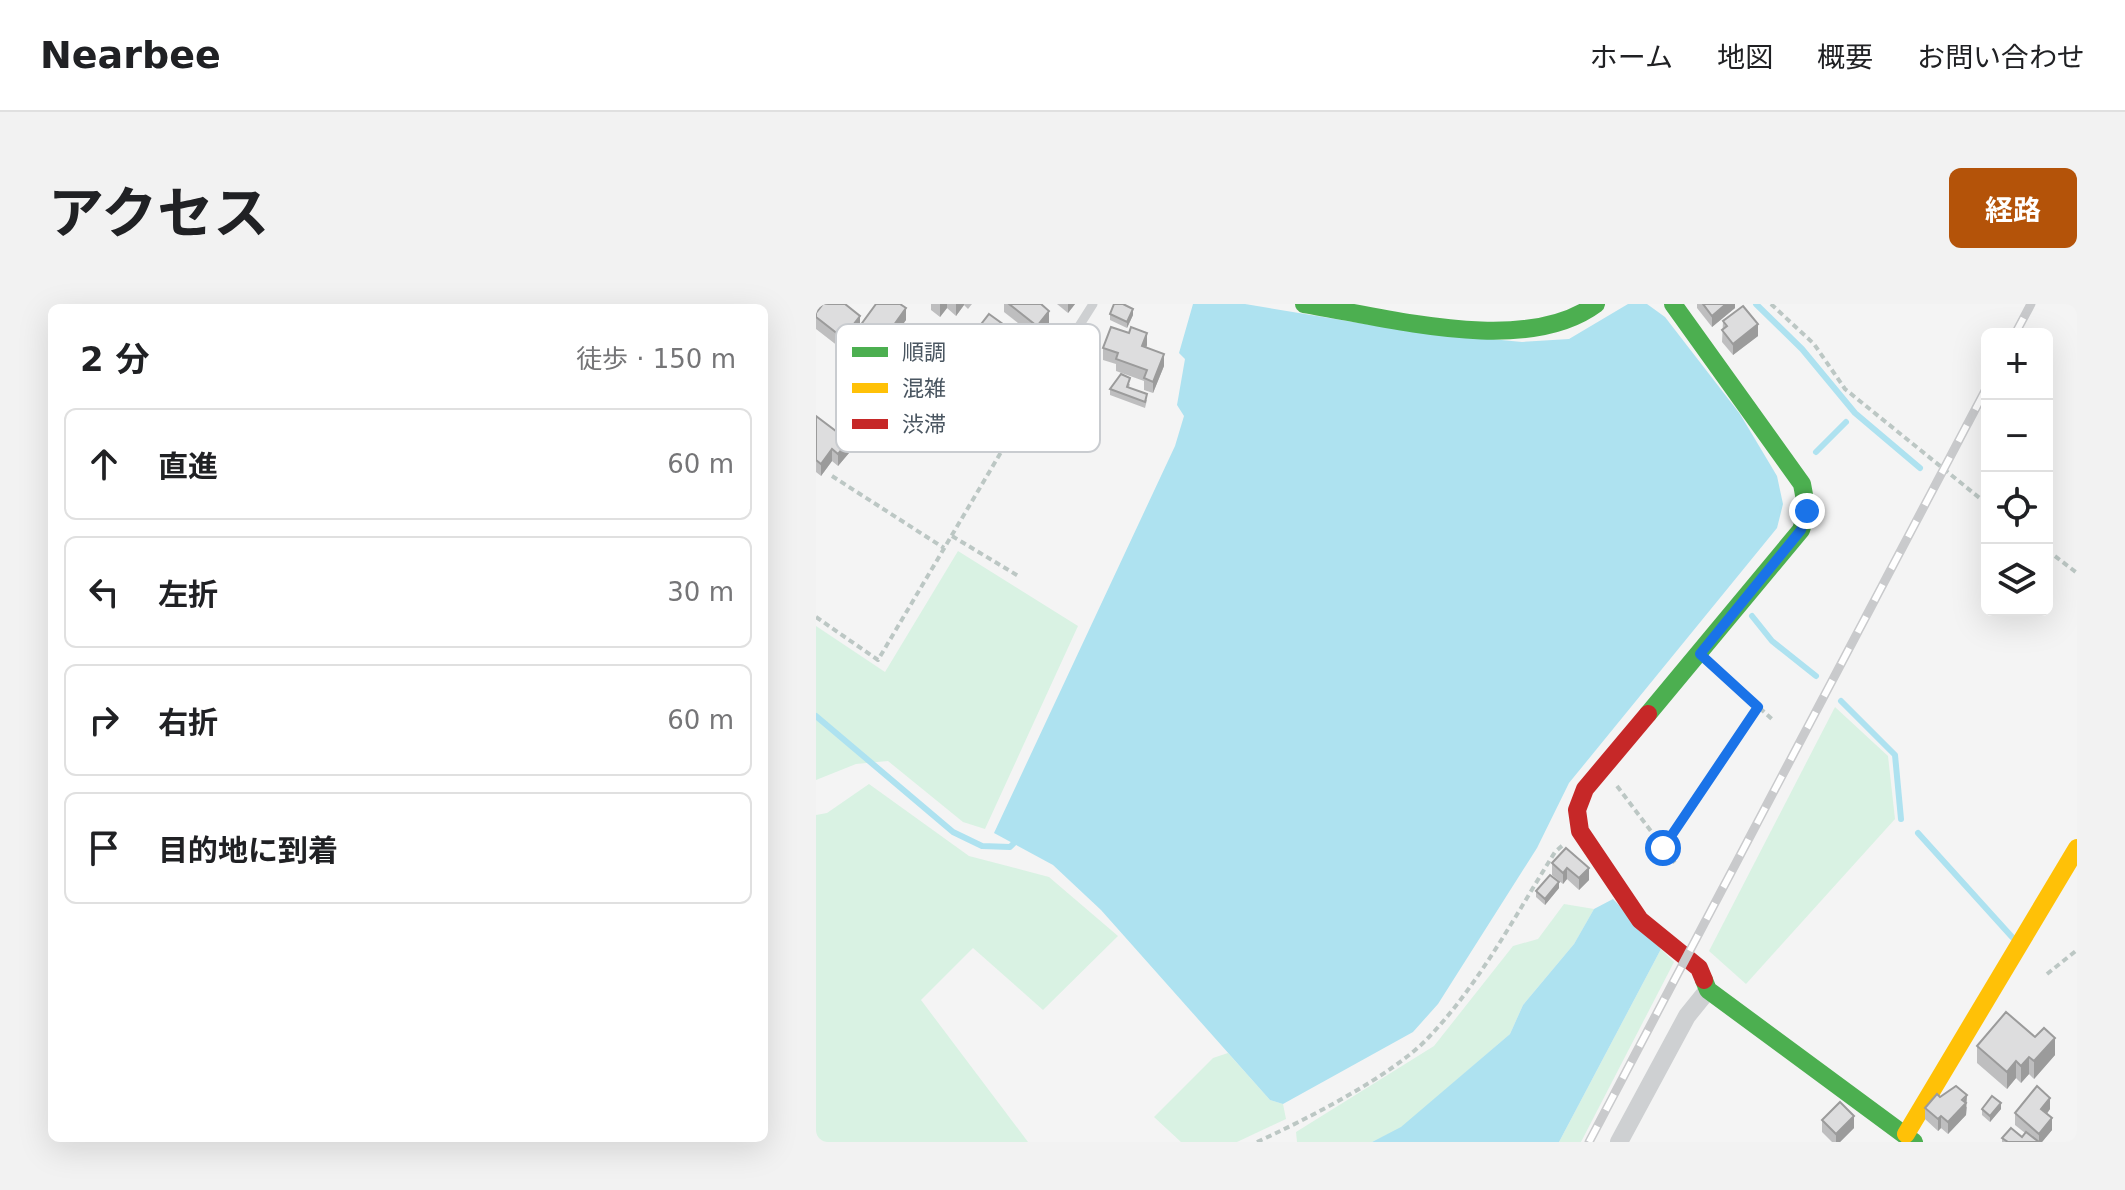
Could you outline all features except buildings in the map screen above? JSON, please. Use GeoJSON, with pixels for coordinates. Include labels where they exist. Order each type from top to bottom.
{"type":"FeatureCollection","features":[{"type":"Feature","properties":{"kind":"street"},"geometry":{"type":"LineString","coordinates":[[1304,304],[1447,324],[1541,328],[1576,319],[1596,304]]}},
{"type":"Feature","properties":{"kind":"street"},"geometry":{"type":"LineString","coordinates":[[1680,307],[1802,484],[1807,511],[1801,530],[1585,789],[1577,810],[1580,831],[1640,920],[1699,968],[1708,990],[1910,1138],[2077,848]]}},
{"type":"Feature","properties":{"kind":"street"},"geometry":{"type":"LineString","coordinates":[[1619,1142],[1687,1016],[1708,990]]}},
{"type":"Feature","properties":{"kind":"lane"},"geometry":{"type":"LineString","coordinates":[[1080,324],[1093,304]]}},
{"type":"Feature","properties":{"kind":"path"},"geometry":{"type":"LineString","coordinates":[[1771,304],[1814,344],[1845,389],[1981,499]]}},
{"type":"Feature","properties":{"kind":"path"},"geometry":{"type":"LineString","coordinates":[[816,617],[878,660],[1001,452]]}},
{"type":"Feature","properties":{"kind":"path"},"geometry":{"type":"LineString","coordinates":[[832,476],[944,548]]}},
{"type":"Feature","properties":{"kind":"path"},"geometry":{"type":"LineString","coordinates":[[952,536],[1020,577]]}},
{"type":"Feature","properties":{"kind":"path"},"geometry":{"type":"LineString","coordinates":[[2053,555],[2077,573]]}},
{"type":"Feature","properties":{"kind":"path"},"geometry":{"type":"LineString","coordinates":[[1700,654],[1773,720]]}},
{"type":"Feature","properties":{"kind":"path"},"geometry":{"type":"LineString","coordinates":[[1663,848],[1758,707]]}},
{"type":"Feature","properties":{"kind":"path"},"geometry":{"type":"LineString","coordinates":[[1604,768],[1675,863]]}},
{"type":"Feature","properties":{"kind":"path"},"geometry":{"type":"LineString","coordinates":[[1257,1142],[1387,1070],[1426,1040],[1470,985],[1555,852],[1580,831]]}},
{"type":"Feature","properties":{"kind":"path"},"geometry":{"type":"LineString","coordinates":[[2047,974],[2077,950]]}},
{"type":"Feature","properties":{"kind":"green space"},"geometry":{"type":"Polygon","coordinates":[[[958,551],[1078,626],[985,829],[963,822],[888,761],[856,764],[816,780],[816,626],[885,672],[958,551]]]}},
{"type":"Feature","properties":{"kind":"green space"},"geometry":{"type":"Polygon","coordinates":[[[1835,707],[1888,756],[1895,819],[1746,984],[1709,951],[1835,707]]]}},
{"type":"Feature","properties":{"kind":"green space"},"geometry":{"type":"Polygon","coordinates":[[[869,784],[969,856],[1049,877],[1118,936],[1043,1010],[973,948],[921,1000],[1028,1142],[816,1142],[816,815],[827,813],[869,784]]]}},
{"type":"Feature","properties":{"kind":"green space"},"geometry":{"type":"Polygon","coordinates":[[[1564,904],[1594,909],[1574,944],[1523,1005],[1510,1034],[1401,1128],[1372,1142],[1297,1142],[1296,1132],[1434,1046],[1513,946],[1538,939],[1564,904]]]}},
{"type":"Feature","properties":{"kind":"green space"},"geometry":{"type":"Polygon","coordinates":[[[1661,949],[1674,962],[1581,1142],[1559,1142],[1661,949]]]}},
{"type":"Feature","properties":{"kind":"green space"},"geometry":{"type":"Polygon","coordinates":[[[1228,1053],[1270,1100],[1283,1104],[1286,1119],[1237,1142],[1181,1142],[1154,1117],[1213,1058],[1228,1053]]]}},
{"type":"Feature","properties":{"kind":"water"},"geometry":{"type":"Polygon","coordinates":[[[1193,304],[1245,304],[1408,331],[1522,342],[1569,339],[1628,304],[1647,304],[1665,317],[1740,414],[1777,476],[1783,504],[1777,528],[1569,783],[1537,848],[1438,1004],[1413,1032],[1283,1104],[1270,1100],[1101,910],[1053,865],[994,833],[1175,446],[1184,416],[1177,405],[1185,359],[1179,353],[1193,304]]]}},
{"type":"Feature","properties":{"kind":"water"},"geometry":{"type":"Polygon","coordinates":[[[1613,899],[1661,949],[1559,1142],[1372,1142],[1401,1127],[1510,1034],[1523,1005],[1574,944],[1594,909],[1613,899]]]}},
{"type":"Feature","properties":{"kind":"waterway"},"geometry":{"type":"LineString","coordinates":[[1756,304],[1802,349],[1855,413],[1920,468]]}},
{"type":"Feature","properties":{"kind":"waterway"},"geometry":{"type":"LineString","coordinates":[[1816,452],[1846,422]]}},
{"type":"Feature","properties":{"kind":"waterway"},"geometry":{"type":"LineString","coordinates":[[1752,616],[1772,641],[1816,676]]}},
{"type":"Feature","properties":{"kind":"waterway"},"geometry":{"type":"LineString","coordinates":[[1841,701],[1895,755],[1901,819]]}},
{"type":"Feature","properties":{"kind":"waterway"},"geometry":{"type":"LineString","coordinates":[[816,716],[953,832],[982,846],[1010,847],[1019,838]]}},
{"type":"Feature","properties":{"kind":"waterway"},"geometry":{"type":"LineString","coordinates":[[1918,833],[2012,937]]}},
{"type":"Feature","properties":{"kind":"railway"},"geometry":{"type":"LineString","coordinates":[[2018,328],[2031,304]]}},
{"type":"Feature","properties":{"kind":"railway"},"geometry":{"type":"LineString","coordinates":[[1589,1142],[1981,398]]}},
{"type":"Feature","properties":{"kind":"traffic: fast"},"geometry":{"type":"LineString","coordinates":[[1304,304],[1414,324],[1494,331],[1532,328],[1566,320],[1596,304]]}},
{"type":"Feature","properties":{"kind":"traffic: fast"},"geometry":{"type":"LineString","coordinates":[[1648,714],[1801,530],[1807,511],[1802,484],[1673,304]]}},
{"type":"Feature","properties":{"kind":"traffic: fast"},"geometry":{"type":"LineString","coordinates":[[1704,980],[1708,990],[1914,1142]]}},
{"type":"Feature","properties":{"kind":"traffic: slow"},"geometry":{"type":"LineString","coordinates":[[1906,1134],[2077,848]]}},
{"type":"Feature","properties":{"kind":"traffic: jam"},"geometry":{"type":"LineString","coordinates":[[1648,714],[1585,789],[1577,810],[1580,831],[1640,920],[1699,968],[1704,980]]}},
{"type":"Feature","properties":{"kind":"route"},"geometry":{"type":"LineString","coordinates":[[1663,848],[1758,707],[1700,654],[1801,530],[1807,511]]}}]}
